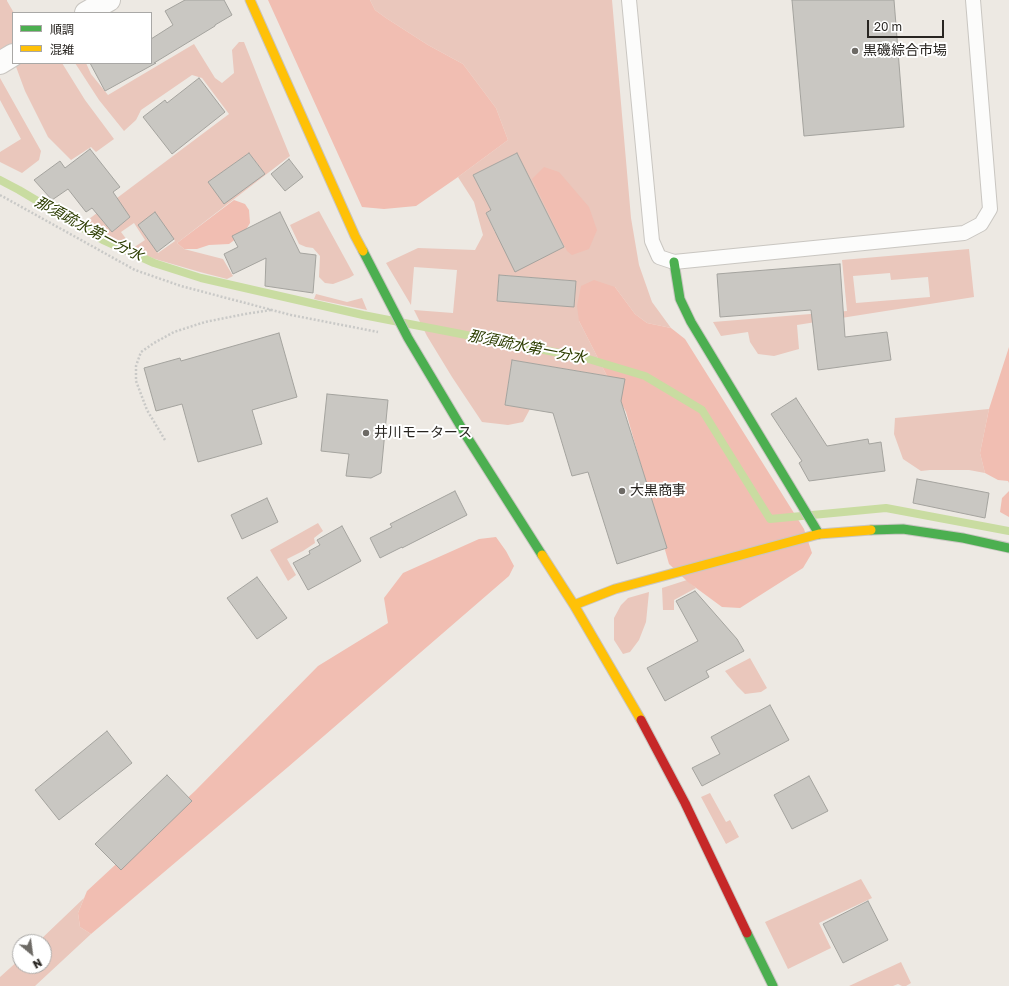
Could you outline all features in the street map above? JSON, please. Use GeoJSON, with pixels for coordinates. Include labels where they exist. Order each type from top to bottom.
{"type":"FeatureCollection","features":[{"type":"Feature","properties":{"kind":"street"},"geometry":{"type":"LineString","coordinates":[[88,12],[109,0]]}},
{"type":"Feature","properties":{"kind":"street"},"geometry":{"type":"LineString","coordinates":[[250,0],[355,236],[408,338],[467,437],[574,605],[636,710],[681,796],[773,986]]}},
{"type":"Feature","properties":{"kind":"street"},"geometry":{"type":"LineString","coordinates":[[0,63],[12,56]]}},
{"type":"Feature","properties":{"kind":"street"},"geometry":{"type":"LineString","coordinates":[[674,262],[680,299],[691,322],[819,534]]}},
{"type":"Feature","properties":{"kind":"street"},"geometry":{"type":"LineString","coordinates":[[574,605],[615,589],[819,534],[903,529],[963,538],[1009,548]]}},
{"type":"Feature","properties":{"kind":"lane"},"geometry":{"type":"LineString","coordinates":[[629,0],[652,242],[659,257],[674,262],[964,233],[981,224],[990,209],[973,0]]}},
{"type":"Feature","properties":{"kind":"path"},"geometry":{"type":"LineString","coordinates":[[0,195],[135,270],[181,286],[274,310],[408,338]]}},
{"type":"Feature","properties":{"kind":"path"},"geometry":{"type":"LineString","coordinates":[[165,440],[147,410],[136,381],[136,366],[141,352],[174,332],[205,322],[274,310]]}},
{"type":"Feature","properties":{"kind":"shaded area"},"geometry":{"type":"Polygon","coordinates":[[[0,0],[7,0],[13,12],[12,12],[12,45],[0,51],[0,0]]]}},
{"type":"Feature","properties":{"kind":"shaded area"},"geometry":{"type":"Polygon","coordinates":[[[268,0],[370,0],[375,10],[386,18],[428,45],[463,64],[496,108],[508,140],[416,206],[384,209],[362,207],[268,0]]]}},
{"type":"Feature","properties":{"kind":"shaded area"},"geometry":{"type":"Polygon","coordinates":[[[370,0],[612,0],[631,218],[639,265],[652,302],[671,328],[647,323],[635,314],[615,287],[579,321],[607,376],[512,360],[505,405],[530,409],[523,422],[508,425],[482,422],[427,336],[414,310],[453,313],[457,270],[414,267],[411,305],[386,263],[418,248],[475,250],[483,235],[474,202],[458,177],[508,140],[496,108],[463,64],[428,45],[375,10],[370,0]],[[517,153],[473,175],[491,210],[486,213],[495,232],[500,230],[564,247],[517,153]],[[499,275],[497,301],[574,306],[575,281],[499,275]]]}},
{"type":"Feature","properties":{"kind":"shaded area"},"geometry":{"type":"Polygon","coordinates":[[[239,42],[244,42],[290,156],[177,243],[184,249],[223,259],[233,276],[227,279],[155,259],[123,246],[85,222],[229,114],[202,78],[192,75],[141,110],[136,120],[124,131],[99,100],[76,64],[86,64],[91,74],[108,95],[194,44],[215,78],[222,83],[234,73],[232,50],[239,42]],[[249,153],[209,182],[265,174],[249,153]],[[118,203],[100,218],[112,232],[130,217],[118,203]],[[155,213],[138,225],[158,253],[175,241],[155,213]],[[134,223],[121,232],[133,248],[145,240],[134,223]]]}},
{"type":"Feature","properties":{"kind":"shaded area"},"geometry":{"type":"Polygon","coordinates":[[[15,64],[63,64],[85,100],[114,139],[96,152],[91,147],[71,160],[48,137],[25,91],[15,64]]]}},
{"type":"Feature","properties":{"kind":"shaded area"},"geometry":{"type":"Polygon","coordinates":[[[0,78],[41,151],[39,160],[22,173],[0,162],[0,152],[21,139],[0,100],[0,78]]]}},
{"type":"Feature","properties":{"kind":"shaded area"},"geometry":{"type":"Polygon","coordinates":[[[544,167],[559,172],[589,207],[597,230],[589,249],[572,255],[567,251],[532,179],[544,167]]]}},
{"type":"Feature","properties":{"kind":"shaded area"},"geometry":{"type":"Polygon","coordinates":[[[234,200],[245,204],[249,210],[250,223],[244,233],[229,244],[209,245],[197,249],[184,249],[177,243],[234,200]]]}},
{"type":"Feature","properties":{"kind":"shaded area"},"geometry":{"type":"Polygon","coordinates":[[[319,211],[354,275],[333,284],[325,283],[319,277],[320,256],[313,248],[299,244],[290,225],[319,211]]]}},
{"type":"Feature","properties":{"kind":"shaded area"},"geometry":{"type":"Polygon","coordinates":[[[969,249],[974,297],[797,325],[799,349],[774,356],[758,354],[750,342],[748,332],[721,336],[713,322],[847,311],[842,260],[969,249]],[[890,273],[853,276],[856,303],[930,297],[928,277],[891,280],[890,273]]]}},
{"type":"Feature","properties":{"kind":"shaded area"},"geometry":{"type":"Polygon","coordinates":[[[594,280],[615,287],[635,314],[647,323],[671,328],[685,339],[804,529],[812,553],[803,568],[740,608],[722,607],[688,582],[669,564],[626,412],[579,321],[577,306],[581,286],[594,280]]]}},
{"type":"Feature","properties":{"kind":"shaded area"},"geometry":{"type":"Polygon","coordinates":[[[316,294],[347,302],[362,298],[367,310],[314,299],[316,294]]]}},
{"type":"Feature","properties":{"kind":"shaded area"},"geometry":{"type":"Polygon","coordinates":[[[1009,347],[1009,483],[1008,481],[998,480],[985,473],[980,453],[989,409],[1009,347]]]}},
{"type":"Feature","properties":{"kind":"shaded area"},"geometry":{"type":"Polygon","coordinates":[[[989,409],[980,453],[985,473],[969,470],[921,471],[903,459],[894,434],[895,418],[989,409]]]}},
{"type":"Feature","properties":{"kind":"shaded area"},"geometry":{"type":"Polygon","coordinates":[[[1009,491],[1009,517],[1000,512],[1002,498],[1009,491]]]}},
{"type":"Feature","properties":{"kind":"shaded area"},"geometry":{"type":"Polygon","coordinates":[[[318,523],[323,531],[314,538],[315,543],[287,559],[296,575],[288,581],[270,550],[318,523]]]}},
{"type":"Feature","properties":{"kind":"shaded area"},"geometry":{"type":"Polygon","coordinates":[[[496,537],[514,566],[509,576],[288,767],[91,934],[80,927],[78,913],[87,891],[195,791],[318,666],[388,623],[384,598],[403,573],[479,539],[496,537]]]}},
{"type":"Feature","properties":{"kind":"shaded area"},"geometry":{"type":"Polygon","coordinates":[[[687,580],[696,588],[674,600],[674,610],[663,610],[662,588],[687,580]]]}},
{"type":"Feature","properties":{"kind":"shaded area"},"geometry":{"type":"Polygon","coordinates":[[[649,592],[646,622],[639,640],[630,652],[623,654],[614,640],[614,618],[621,605],[628,598],[649,592]]]}},
{"type":"Feature","properties":{"kind":"shaded area"},"geometry":{"type":"Polygon","coordinates":[[[750,658],[767,688],[761,692],[745,694],[725,671],[750,658]]]}},
{"type":"Feature","properties":{"kind":"shaded area"},"geometry":{"type":"Polygon","coordinates":[[[710,793],[726,822],[730,820],[739,837],[726,844],[701,797],[710,793]]]}},
{"type":"Feature","properties":{"kind":"shaded area"},"geometry":{"type":"Polygon","coordinates":[[[861,879],[872,898],[819,923],[831,948],[788,969],[765,922],[861,879]]]}},
{"type":"Feature","properties":{"kind":"shaded area"},"geometry":{"type":"Polygon","coordinates":[[[84,898],[78,913],[80,927],[91,934],[52,970],[52,934],[46,934],[84,898]]]}},
{"type":"Feature","properties":{"kind":"shaded area"},"geometry":{"type":"Polygon","coordinates":[[[901,962],[911,983],[906,986],[898,984],[893,986],[849,986],[901,962]]]}},
{"type":"Feature","properties":{"kind":"shaded area"},"geometry":{"type":"Polygon","coordinates":[[[12,966],[12,974],[48,974],[35,986],[0,986],[0,977],[12,966]]]}},
{"type":"Feature","properties":{"kind":"building"},"geometry":{"type":"Polygon","coordinates":[[[185,0],[224,0],[232,15],[154,63],[156,63],[105,91],[91,64],[152,64],[152,38],[173,25],[165,11],[185,0]]]}},
{"type":"Feature","properties":{"kind":"building"},"geometry":{"type":"Polygon","coordinates":[[[792,0],[894,0],[904,127],[804,136],[792,0]]]}},
{"type":"Feature","properties":{"kind":"building"},"geometry":{"type":"Polygon","coordinates":[[[199,78],[225,112],[172,154],[143,117],[165,100],[167,103],[199,78]]]}},
{"type":"Feature","properties":{"kind":"building"},"geometry":{"type":"Polygon","coordinates":[[[90,149],[120,187],[113,192],[130,217],[112,232],[92,208],[86,212],[68,189],[52,200],[34,180],[60,161],[65,168],[90,149]]]}},
{"type":"Feature","properties":{"kind":"building"},"geometry":{"type":"Polygon","coordinates":[[[249,153],[265,174],[224,204],[208,182],[249,153]]]}},
{"type":"Feature","properties":{"kind":"building"},"geometry":{"type":"Polygon","coordinates":[[[517,153],[564,247],[515,272],[486,213],[491,210],[473,175],[517,153]]]}},
{"type":"Feature","properties":{"kind":"building"},"geometry":{"type":"Polygon","coordinates":[[[289,159],[303,177],[285,191],[271,174],[289,159]]]}},
{"type":"Feature","properties":{"kind":"building"},"geometry":{"type":"Polygon","coordinates":[[[155,212],[174,239],[157,252],[138,225],[155,212]]]}},
{"type":"Feature","properties":{"kind":"building"},"geometry":{"type":"Polygon","coordinates":[[[280,212],[300,253],[316,255],[313,293],[265,286],[266,258],[233,274],[224,254],[238,247],[232,236],[280,212]]]}},
{"type":"Feature","properties":{"kind":"building"},"geometry":{"type":"Polygon","coordinates":[[[840,264],[845,337],[887,332],[891,360],[818,370],[811,310],[720,317],[717,274],[840,264]]]}},
{"type":"Feature","properties":{"kind":"building"},"geometry":{"type":"Polygon","coordinates":[[[499,275],[576,281],[574,307],[497,301],[499,275]]]}},
{"type":"Feature","properties":{"kind":"building"},"geometry":{"type":"Polygon","coordinates":[[[279,333],[297,397],[252,410],[262,444],[198,462],[182,404],[156,411],[144,368],[180,358],[181,361],[279,333]]]}},
{"type":"Feature","properties":{"kind":"building"},"geometry":{"type":"Polygon","coordinates":[[[512,360],[625,379],[621,401],[667,548],[617,564],[588,472],[572,476],[553,413],[505,405],[512,360]]]}},
{"type":"Feature","properties":{"kind":"building"},"geometry":{"type":"Polygon","coordinates":[[[327,394],[388,400],[381,473],[371,478],[346,476],[349,454],[321,451],[327,394]]]}},
{"type":"Feature","properties":{"kind":"building"},"geometry":{"type":"Polygon","coordinates":[[[796,398],[827,446],[868,439],[869,444],[881,442],[885,471],[809,481],[799,463],[802,461],[771,414],[796,398]]]}},
{"type":"Feature","properties":{"kind":"building"},"geometry":{"type":"Polygon","coordinates":[[[917,479],[989,493],[985,518],[913,503],[917,479]]]}},
{"type":"Feature","properties":{"kind":"building"},"geometry":{"type":"Polygon","coordinates":[[[455,491],[467,515],[380,558],[370,538],[392,527],[390,524],[455,491]]]}},
{"type":"Feature","properties":{"kind":"building"},"geometry":{"type":"Polygon","coordinates":[[[267,498],[278,522],[242,539],[231,515],[267,498]]]}},
{"type":"Feature","properties":{"kind":"building"},"geometry":{"type":"Polygon","coordinates":[[[342,526],[361,561],[308,590],[293,563],[310,554],[309,551],[320,545],[317,540],[342,526]]]}},
{"type":"Feature","properties":{"kind":"building"},"geometry":{"type":"Polygon","coordinates":[[[257,577],[287,618],[257,639],[227,598],[257,577]]]}},
{"type":"Feature","properties":{"kind":"building"},"geometry":{"type":"Polygon","coordinates":[[[695,591],[737,639],[744,651],[706,671],[709,677],[665,701],[647,668],[698,641],[676,601],[695,591]]]}},
{"type":"Feature","properties":{"kind":"building"},"geometry":{"type":"Polygon","coordinates":[[[770,705],[789,740],[702,786],[692,768],[720,754],[711,737],[770,705]]]}},
{"type":"Feature","properties":{"kind":"building"},"geometry":{"type":"Polygon","coordinates":[[[107,731],[132,763],[59,820],[35,790],[107,731]]]}},
{"type":"Feature","properties":{"kind":"building"},"geometry":{"type":"Polygon","coordinates":[[[167,775],[192,801],[121,870],[95,844],[167,775]]]}},
{"type":"Feature","properties":{"kind":"building"},"geometry":{"type":"Polygon","coordinates":[[[809,776],[828,811],[792,829],[774,795],[809,776]]]}},
{"type":"Feature","properties":{"kind":"building"},"geometry":{"type":"Polygon","coordinates":[[[868,901],[888,940],[843,963],[823,924],[868,901]]]}},
{"type":"Feature","properties":{"kind":"waterway","name":"那須疏水第一分水"},"geometry":{"type":"LineString","coordinates":[[0,180],[103,240],[154,263],[201,278],[363,315],[585,358],[645,376],[702,410],[770,519],[886,508],[1009,531]]}},
{"type":"Feature","properties":{"kind":"traffic: fast"},"geometry":{"type":"LineString","coordinates":[[363,251],[408,338],[467,437],[542,555]]}},
{"type":"Feature","properties":{"kind":"traffic: fast"},"geometry":{"type":"LineString","coordinates":[[674,262],[680,299],[691,322],[819,534]]}},
{"type":"Feature","properties":{"kind":"traffic: fast"},"geometry":{"type":"LineString","coordinates":[[871,530],[903,529],[963,538],[1009,548]]}},
{"type":"Feature","properties":{"kind":"traffic: fast"},"geometry":{"type":"LineString","coordinates":[[747,933],[773,986]]}},
{"type":"Feature","properties":{"kind":"traffic: slow"},"geometry":{"type":"LineString","coordinates":[[250,0],[363,251]]}},
{"type":"Feature","properties":{"kind":"traffic: slow"},"geometry":{"type":"LineString","coordinates":[[574,605],[615,589],[819,534],[871,530]]}},
{"type":"Feature","properties":{"kind":"traffic: slow"},"geometry":{"type":"LineString","coordinates":[[542,555],[574,605],[641,720]]}},
{"type":"Feature","properties":{"kind":"traffic: jam"},"geometry":{"type":"LineString","coordinates":[[641,720],[685,803],[747,933]]}},
{"type":"Feature","properties":{"kind":"place","name":"黒磯綜合市場"},"geometry":{"type":"Point","coordinates":[855,51]}},
{"type":"Feature","properties":{"kind":"place","name":"井川モータース"},"geometry":{"type":"Point","coordinates":[366,433]}},
{"type":"Feature","properties":{"kind":"place","name":"大黒商事"},"geometry":{"type":"Point","coordinates":[622,491]}}]}
